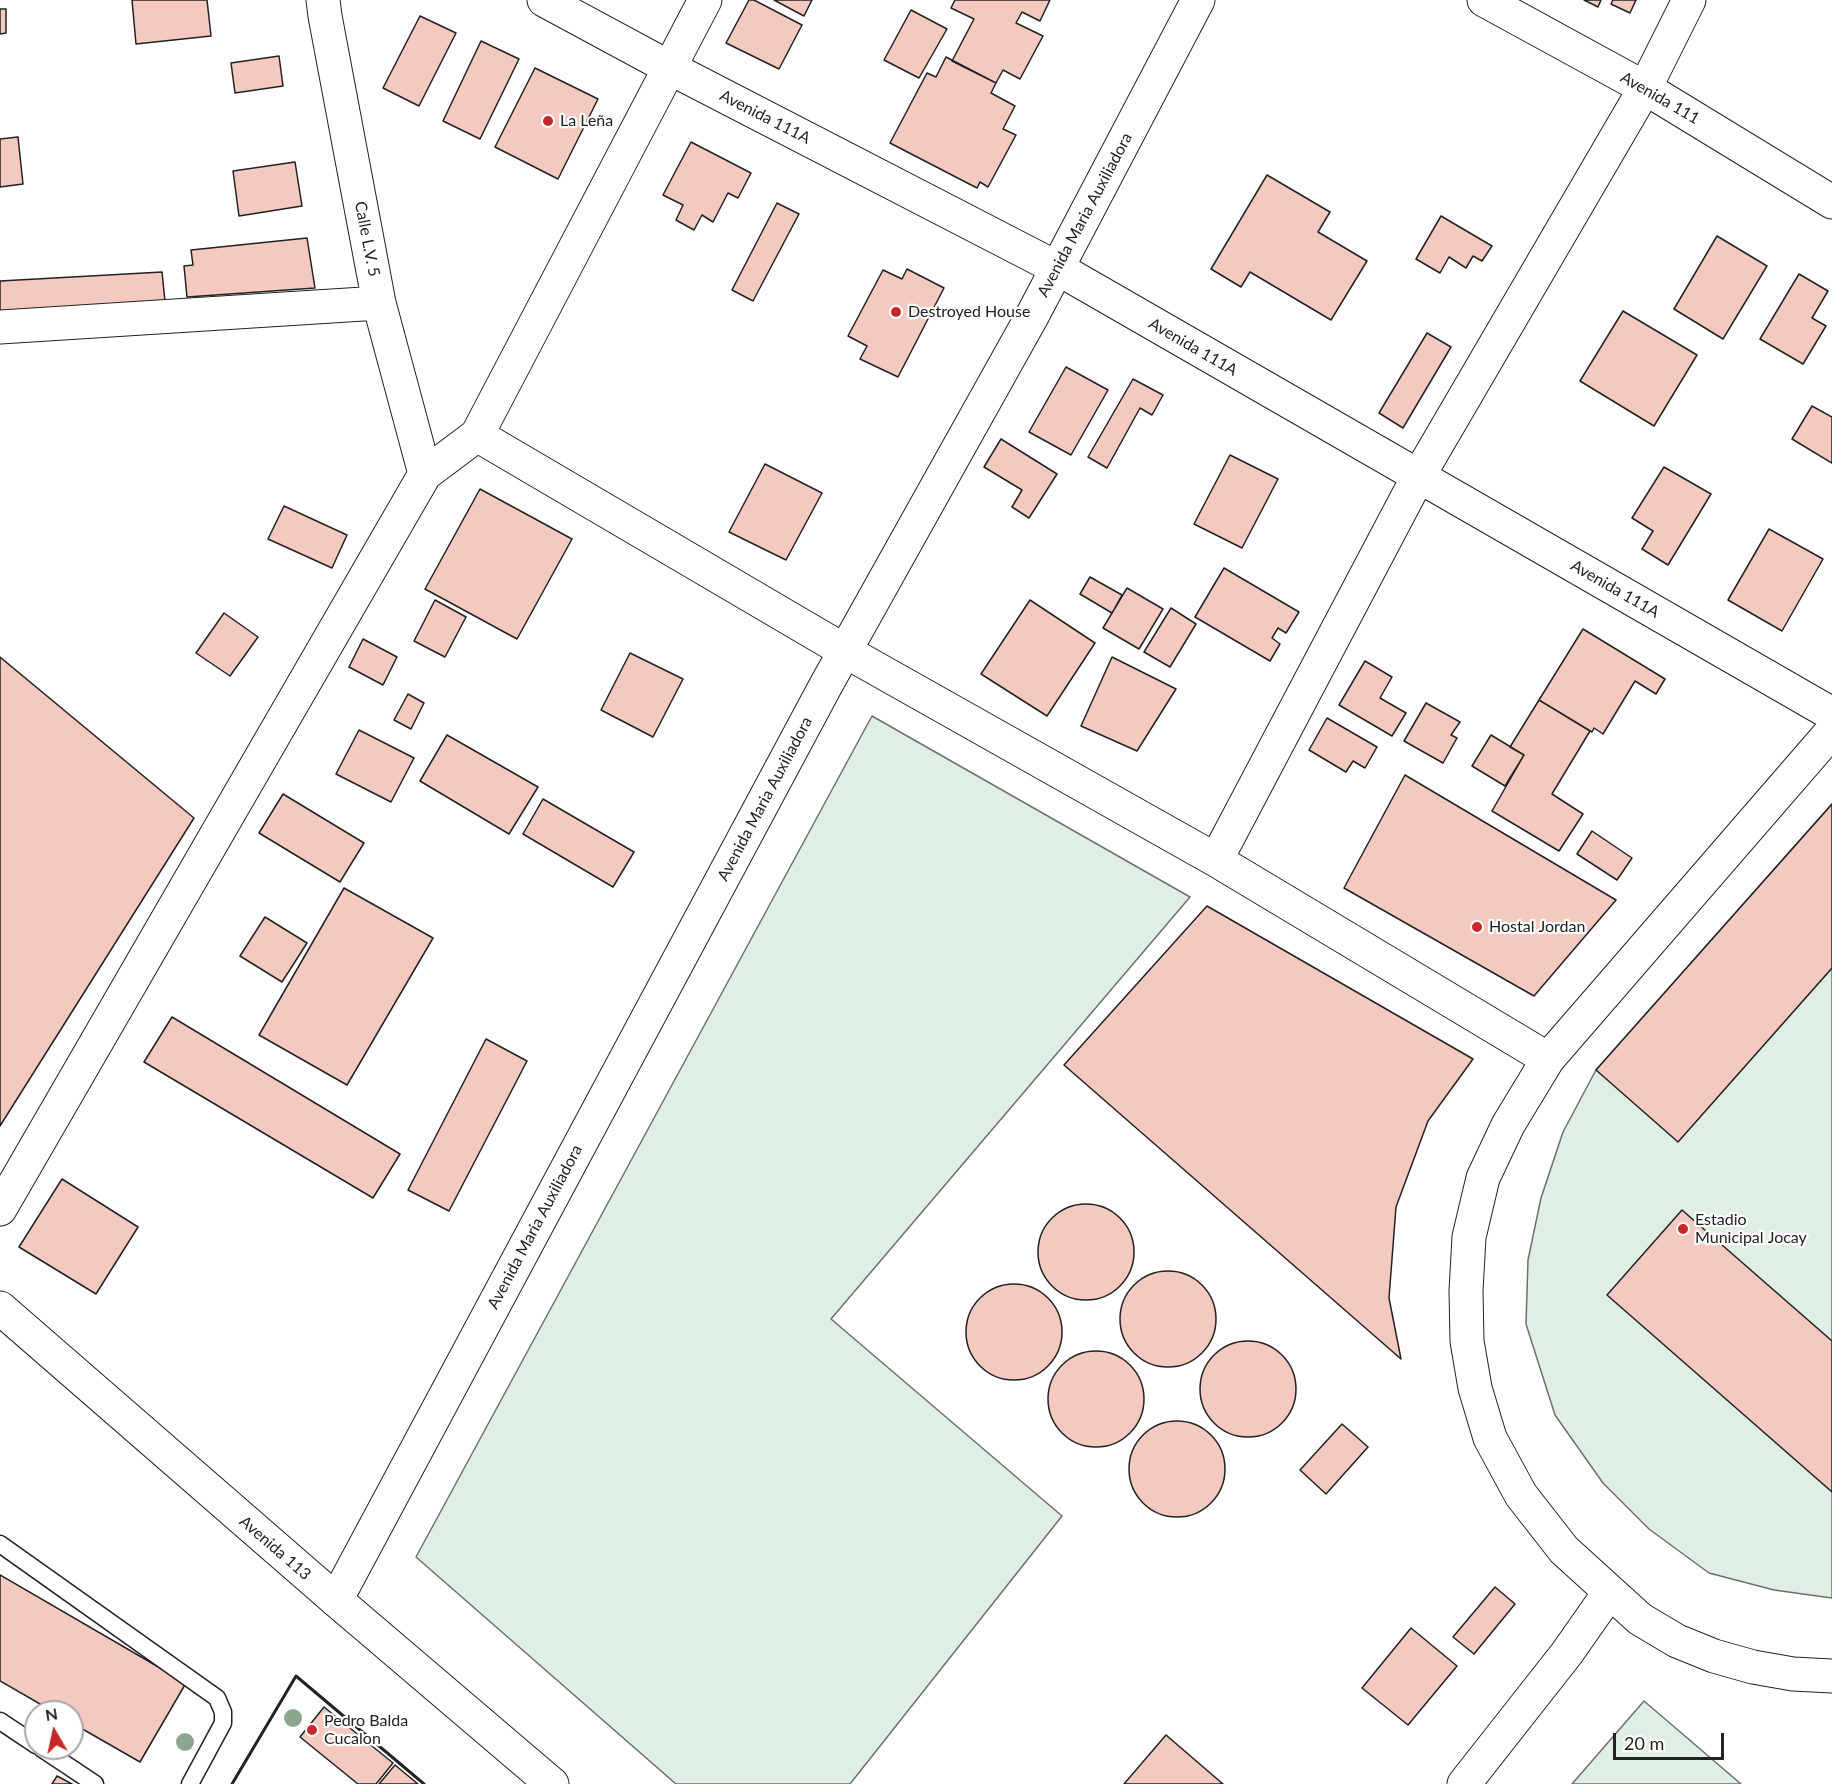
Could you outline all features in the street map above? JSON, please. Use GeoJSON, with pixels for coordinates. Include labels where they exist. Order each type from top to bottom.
{"type":"FeatureCollection","features":[{"type":"Feature","properties":{"kind":"street","name":"Calle L.V. 5"},"geometry":{"type":"LineString","coordinates":[[323,0],[379,303],[425,474]]}},
{"type":"Feature","properties":{"kind":"street","name":"Avenida 111A"},"geometry":{"type":"LineString","coordinates":[[544,0],[670,68],[1057,268],[1832,714]]}},
{"type":"Feature","properties":{"kind":"street"},"geometry":{"type":"LineString","coordinates":[[0,1209],[425,474],[477,435],[705,0]]}},
{"type":"Feature","properties":{"kind":"street","name":"Avenida Maria Auxiliadora"},"geometry":{"type":"LineString","coordinates":[[336,1600],[845,651],[1057,268],[1198,0]]}},
{"type":"Feature","properties":{"kind":"street","name":"Avenida 111"},"geometry":{"type":"LineString","coordinates":[[1484,0],[1645,88],[1832,202]]}},
{"type":"Feature","properties":{"kind":"street"},"geometry":{"type":"LineString","coordinates":[[1216,860],[1418,477],[1645,88],[1689,0]]}},
{"type":"Feature","properties":{"kind":"street"},"geometry":{"type":"LineString","coordinates":[[0,327],[379,303]]}},
{"type":"Feature","properties":{"kind":"street"},"geometry":{"type":"LineString","coordinates":[[477,435],[845,651],[1216,860],[1548,1059]]}},
{"type":"Feature","properties":{"kind":"street"},"geometry":{"type":"LineString","coordinates":[[1832,731],[1548,1059],[1508,1125],[1484,1178],[1469,1237],[1466,1291],[1467,1341],[1475,1388],[1491,1438],[1521,1495],[1564,1551],[1640,1619],[1677,1641],[1714,1656],[1754,1667],[1793,1674],[1832,1676]]}},
{"type":"Feature","properties":{"kind":"street","name":"Avenida 113"},"geometry":{"type":"LineString","coordinates":[[0,1308],[552,1784]]}},
{"type":"Feature","properties":{"kind":"street"},"geometry":{"type":"LineString","coordinates":[[1464,1784],[1567,1653],[1609,1593]]}},
{"type":"Feature","properties":{"kind":"lane"},"geometry":{"type":"LineString","coordinates":[[0,1544],[217,1698],[223,1712],[223,1723],[190,1784]]}},
{"type":"Feature","properties":{"kind":"lane"},"geometry":{"type":"LineString","coordinates":[[0,1721],[24,1737]]}},
{"type":"Feature","properties":{"kind":"lane"},"geometry":{"type":"LineString","coordinates":[[59,1760],[95,1784]]}},
{"type":"Feature","properties":{"kind":"green space"},"geometry":{"type":"Polygon","coordinates":[[[872,716],[1190,897],[831,1319],[1062,1516],[850,1784],[676,1784],[416,1557],[872,716]]]}},
{"type":"Feature","properties":{"kind":"green space","name":"Estadio Municipal Jocay"},"geometry":{"type":"Polygon","coordinates":[[[1832,804],[1832,1598],[1774,1590],[1709,1573],[1649,1529],[1603,1483],[1555,1415],[1526,1324],[1528,1260],[1541,1198],[1563,1132],[1596,1070],[1832,804]]]}},
{"type":"Feature","properties":{"kind":"green space"},"geometry":{"type":"Polygon","coordinates":[[[1644,1701],[1741,1784],[1572,1784],[1644,1701]]]}},
{"type":"Feature","properties":{"kind":"building"},"geometry":{"type":"Polygon","coordinates":[[[132,0],[207,0],[211,36],[136,44],[132,0]]]}},
{"type":"Feature","properties":{"kind":"building"},"geometry":{"type":"Polygon","coordinates":[[[749,0],[754,0],[802,25],[779,69],[726,43],[749,0]]]}},
{"type":"Feature","properties":{"kind":"building"},"geometry":{"type":"Polygon","coordinates":[[[774,0],[812,0],[804,16],[774,0]]]}},
{"type":"Feature","properties":{"kind":"building"},"geometry":{"type":"Polygon","coordinates":[[[955,0],[1050,0],[1040,21],[1022,12],[1016,23],[1043,36],[1020,79],[1003,70],[996,83],[952,61],[974,19],[951,8],[955,0]]]}},
{"type":"Feature","properties":{"kind":"building"},"geometry":{"type":"Polygon","coordinates":[[[1584,0],[1601,0],[1598,7],[1584,0]]]}},
{"type":"Feature","properties":{"kind":"building"},"geometry":{"type":"Polygon","coordinates":[[[1613,0],[1636,0],[1630,13],[1611,4],[1613,0]]]}},
{"type":"Feature","properties":{"kind":"building"},"geometry":{"type":"Polygon","coordinates":[[[0,9],[6,9],[6,33],[0,34],[0,9]]]}},
{"type":"Feature","properties":{"kind":"building"},"geometry":{"type":"Polygon","coordinates":[[[911,10],[947,29],[919,78],[884,60],[911,10]]]}},
{"type":"Feature","properties":{"kind":"building"},"geometry":{"type":"Polygon","coordinates":[[[420,16],[456,33],[419,106],[383,88],[420,16]]]}},
{"type":"Feature","properties":{"kind":"building"},"geometry":{"type":"Polygon","coordinates":[[[481,41],[519,59],[480,139],[443,121],[481,41]]]}},
{"type":"Feature","properties":{"kind":"building"},"geometry":{"type":"Polygon","coordinates":[[[279,56],[283,86],[235,93],[231,63],[279,56]]]}},
{"type":"Feature","properties":{"kind":"building"},"geometry":{"type":"Polygon","coordinates":[[[946,57],[996,83],[991,93],[1015,106],[1003,129],[1016,135],[988,187],[980,182],[977,188],[890,143],[927,73],[936,77],[946,57]]]}},
{"type":"Feature","properties":{"kind":"building"},"geometry":{"type":"Polygon","coordinates":[[[535,68],[598,99],[558,179],[495,147],[535,68]]]}},
{"type":"Feature","properties":{"kind":"building"},"geometry":{"type":"Polygon","coordinates":[[[18,137],[23,184],[0,187],[0,139],[18,137]]]}},
{"type":"Feature","properties":{"kind":"building"},"geometry":{"type":"Polygon","coordinates":[[[691,142],[751,173],[738,198],[728,193],[713,222],[702,215],[694,230],[676,220],[683,205],[663,195],[691,142]]]}},
{"type":"Feature","properties":{"kind":"building"},"geometry":{"type":"Polygon","coordinates":[[[295,162],[302,206],[239,216],[233,171],[295,162]]]}},
{"type":"Feature","properties":{"kind":"building"},"geometry":{"type":"Polygon","coordinates":[[[1267,175],[1330,212],[1318,232],[1367,261],[1331,320],[1250,272],[1241,287],[1211,269],[1267,175]]]}},
{"type":"Feature","properties":{"kind":"building"},"geometry":{"type":"Polygon","coordinates":[[[777,203],[799,214],[753,301],[732,290],[777,203]]]}},
{"type":"Feature","properties":{"kind":"building"},"geometry":{"type":"Polygon","coordinates":[[[1441,216],[1492,246],[1482,261],[1473,256],[1466,268],[1449,257],[1440,273],[1416,259],[1441,216]]]}},
{"type":"Feature","properties":{"kind":"building"},"geometry":{"type":"Polygon","coordinates":[[[1717,236],[1767,266],[1723,339],[1674,309],[1717,236]]]}},
{"type":"Feature","properties":{"kind":"building"},"geometry":{"type":"Polygon","coordinates":[[[307,238],[315,288],[187,297],[184,266],[193,265],[191,250],[307,238]]]}},
{"type":"Feature","properties":{"kind":"building","name":"Destroyed House"},"geometry":{"type":"Polygon","coordinates":[[[907,269],[944,288],[898,377],[860,359],[867,346],[848,336],[883,270],[902,279],[907,269]]]}},
{"type":"Feature","properties":{"kind":"building"},"geometry":{"type":"Polygon","coordinates":[[[162,272],[166,311],[0,319],[0,281],[162,272]]]}},
{"type":"Feature","properties":{"kind":"building"},"geometry":{"type":"Polygon","coordinates":[[[1799,274],[1828,291],[1812,318],[1826,326],[1803,364],[1760,339],[1799,274]]]}},
{"type":"Feature","properties":{"kind":"building"},"geometry":{"type":"Polygon","coordinates":[[[1623,311],[1697,355],[1654,426],[1580,381],[1623,311]]]}},
{"type":"Feature","properties":{"kind":"building"},"geometry":{"type":"Polygon","coordinates":[[[1427,333],[1451,347],[1403,428],[1379,413],[1427,333]]]}},
{"type":"Feature","properties":{"kind":"building"},"geometry":{"type":"Polygon","coordinates":[[[1066,367],[1108,390],[1071,455],[1029,432],[1066,367]]]}},
{"type":"Feature","properties":{"kind":"building"},"geometry":{"type":"Polygon","coordinates":[[[1133,379],[1163,395],[1152,415],[1140,408],[1107,468],[1088,457],[1133,379]]]}},
{"type":"Feature","properties":{"kind":"building"},"geometry":{"type":"Polygon","coordinates":[[[1812,406],[1832,417],[1832,463],[1792,439],[1812,406]]]}},
{"type":"Feature","properties":{"kind":"building"},"geometry":{"type":"Polygon","coordinates":[[[1001,439],[1057,474],[1029,518],[1012,507],[1022,490],[984,467],[1001,439]]]}},
{"type":"Feature","properties":{"kind":"building"},"geometry":{"type":"Polygon","coordinates":[[[1230,455],[1278,479],[1242,548],[1194,524],[1230,455]]]}},
{"type":"Feature","properties":{"kind":"building"},"geometry":{"type":"Polygon","coordinates":[[[765,464],[822,493],[786,560],[729,532],[765,464]]]}},
{"type":"Feature","properties":{"kind":"building"},"geometry":{"type":"Polygon","coordinates":[[[1664,467],[1711,494],[1668,565],[1642,549],[1653,531],[1632,518],[1664,467]]]}},
{"type":"Feature","properties":{"kind":"building"},"geometry":{"type":"Polygon","coordinates":[[[480,489],[572,539],[517,639],[425,589],[480,489]]]}},
{"type":"Feature","properties":{"kind":"building"},"geometry":{"type":"Polygon","coordinates":[[[284,506],[347,535],[332,568],[268,539],[284,506]]]}},
{"type":"Feature","properties":{"kind":"building"},"geometry":{"type":"Polygon","coordinates":[[[1769,529],[1823,559],[1782,631],[1728,600],[1769,529]]]}},
{"type":"Feature","properties":{"kind":"building"},"geometry":{"type":"Polygon","coordinates":[[[1224,568],[1299,612],[1286,633],[1278,628],[1272,638],[1280,644],[1270,661],[1195,617],[1224,568]]]}},
{"type":"Feature","properties":{"kind":"building"},"geometry":{"type":"Polygon","coordinates":[[[1090,577],[1122,595],[1112,613],[1080,594],[1090,577]]]}},
{"type":"Feature","properties":{"kind":"building"},"geometry":{"type":"Polygon","coordinates":[[[1127,588],[1163,609],[1139,649],[1103,628],[1127,588]]]}},
{"type":"Feature","properties":{"kind":"building"},"geometry":{"type":"Polygon","coordinates":[[[435,600],[466,617],[445,657],[414,641],[435,600]]]}},
{"type":"Feature","properties":{"kind":"building"},"geometry":{"type":"Polygon","coordinates":[[[1030,600],[1095,643],[1047,716],[981,674],[1030,600]]]}},
{"type":"Feature","properties":{"kind":"building"},"geometry":{"type":"Polygon","coordinates":[[[1171,608],[1196,624],[1170,667],[1144,652],[1171,608]]]}},
{"type":"Feature","properties":{"kind":"building"},"geometry":{"type":"Polygon","coordinates":[[[224,613],[258,637],[230,676],[196,653],[224,613]]]}},
{"type":"Feature","properties":{"kind":"building"},"geometry":{"type":"Polygon","coordinates":[[[1583,629],[1665,679],[1656,694],[1635,681],[1603,734],[1594,728],[1592,732],[1539,700],[1583,629]]]}},
{"type":"Feature","properties":{"kind":"building"},"geometry":{"type":"Polygon","coordinates":[[[363,639],[397,657],[383,685],[349,667],[363,639]]]}},
{"type":"Feature","properties":{"kind":"building"},"geometry":{"type":"Polygon","coordinates":[[[630,653],[683,679],[653,737],[601,710],[630,653]]]}},
{"type":"Feature","properties":{"kind":"building"},"geometry":{"type":"Polygon","coordinates":[[[0,657],[194,818],[0,1126],[0,657]]]}},
{"type":"Feature","properties":{"kind":"building"},"geometry":{"type":"Polygon","coordinates":[[[1112,657],[1176,689],[1137,751],[1081,726],[1112,657]]]}},
{"type":"Feature","properties":{"kind":"building"},"geometry":{"type":"Polygon","coordinates":[[[1365,661],[1392,677],[1380,698],[1406,713],[1392,736],[1339,705],[1365,661]]]}},
{"type":"Feature","properties":{"kind":"building"},"geometry":{"type":"Polygon","coordinates":[[[408,694],[424,703],[411,729],[394,720],[408,694]]]}},
{"type":"Feature","properties":{"kind":"building"},"geometry":{"type":"Polygon","coordinates":[[[1539,700],[1590,731],[1552,794],[1583,814],[1559,851],[1492,811],[1524,755],[1510,747],[1539,700]]]}},
{"type":"Feature","properties":{"kind":"building"},"geometry":{"type":"Polygon","coordinates":[[[1426,703],[1460,722],[1451,735],[1457,738],[1443,763],[1404,741],[1426,703]]]}},
{"type":"Feature","properties":{"kind":"building"},"geometry":{"type":"Polygon","coordinates":[[[1327,718],[1377,747],[1365,768],[1353,761],[1346,772],[1309,750],[1327,718]]]}},
{"type":"Feature","properties":{"kind":"building"},"geometry":{"type":"Polygon","coordinates":[[[359,730],[414,758],[391,802],[336,774],[359,730]]]}},
{"type":"Feature","properties":{"kind":"building"},"geometry":{"type":"Polygon","coordinates":[[[447,735],[538,787],[509,834],[420,781],[447,735]]]}},
{"type":"Feature","properties":{"kind":"building"},"geometry":{"type":"Polygon","coordinates":[[[1491,735],[1524,755],[1505,786],[1472,766],[1491,735]]]}},
{"type":"Feature","properties":{"kind":"building"},"geometry":{"type":"Polygon","coordinates":[[[1405,775],[1616,900],[1534,996],[1344,888],[1405,775]]]}},
{"type":"Feature","properties":{"kind":"building"},"geometry":{"type":"Polygon","coordinates":[[[283,794],[364,843],[340,882],[259,833],[283,794]]]}},
{"type":"Feature","properties":{"kind":"building"},"geometry":{"type":"Polygon","coordinates":[[[543,799],[634,852],[613,887],[523,834],[543,799]]]}},
{"type":"Feature","properties":{"kind":"building"},"geometry":{"type":"Polygon","coordinates":[[[1832,804],[1832,968],[1678,1142],[1596,1070],[1832,804]]]}},
{"type":"Feature","properties":{"kind":"building"},"geometry":{"type":"Polygon","coordinates":[[[1592,831],[1632,858],[1617,880],[1577,854],[1592,831]]]}},
{"type":"Feature","properties":{"kind":"building"},"geometry":{"type":"Polygon","coordinates":[[[344,888],[433,938],[347,1085],[259,1035],[344,888]]]}},
{"type":"Feature","properties":{"kind":"building"},"geometry":{"type":"Polygon","coordinates":[[[1207,906],[1473,1059],[1428,1121],[1396,1207],[1389,1298],[1401,1359],[1064,1065],[1207,906]]]}},
{"type":"Feature","properties":{"kind":"building"},"geometry":{"type":"Polygon","coordinates":[[[265,917],[307,943],[282,982],[240,956],[265,917]]]}},
{"type":"Feature","properties":{"kind":"building"},"geometry":{"type":"Polygon","coordinates":[[[172,1017],[400,1154],[373,1198],[144,1062],[172,1017]]]}},
{"type":"Feature","properties":{"kind":"building"},"geometry":{"type":"Polygon","coordinates":[[[486,1039],[527,1061],[449,1211],[408,1190],[486,1039]]]}},
{"type":"Feature","properties":{"kind":"building"},"geometry":{"type":"Polygon","coordinates":[[[62,1179],[138,1227],[96,1294],[19,1247],[62,1179]]]}},
{"type":"Feature","properties":{"kind":"building"},"geometry":{"type":"Polygon","coordinates":[[[1086,1204],[1104,1207],[1120,1218],[1131,1234],[1134,1252],[1131,1270],[1120,1286],[1104,1297],[1086,1300],[1068,1297],[1052,1286],[1041,1270],[1038,1252],[1041,1234],[1052,1218],[1068,1207],[1086,1204]]]}},
{"type":"Feature","properties":{"kind":"building"},"geometry":{"type":"Polygon","coordinates":[[[1682,1210],[1832,1341],[1832,1492],[1607,1295],[1682,1210]]]}},
{"type":"Feature","properties":{"kind":"building"},"geometry":{"type":"Polygon","coordinates":[[[1168,1271],[1186,1274],[1202,1285],[1213,1301],[1216,1319],[1213,1337],[1202,1353],[1186,1364],[1168,1367],[1150,1364],[1134,1353],[1123,1337],[1120,1319],[1123,1301],[1134,1285],[1150,1274],[1168,1271]]]}},
{"type":"Feature","properties":{"kind":"building"},"geometry":{"type":"Polygon","coordinates":[[[1014,1284],[1032,1287],[1048,1298],[1059,1314],[1062,1332],[1059,1350],[1048,1366],[1032,1377],[1014,1380],[996,1377],[980,1366],[969,1350],[966,1332],[969,1314],[980,1298],[996,1287],[1014,1284]]]}},
{"type":"Feature","properties":{"kind":"building"},"geometry":{"type":"Polygon","coordinates":[[[1248,1341],[1266,1344],[1282,1355],[1293,1371],[1296,1389],[1293,1407],[1282,1423],[1266,1434],[1248,1437],[1230,1434],[1214,1423],[1203,1407],[1200,1389],[1203,1371],[1214,1355],[1230,1344],[1248,1341]]]}},
{"type":"Feature","properties":{"kind":"building"},"geometry":{"type":"Polygon","coordinates":[[[1096,1351],[1114,1354],[1130,1365],[1141,1381],[1144,1399],[1141,1417],[1130,1433],[1114,1444],[1096,1447],[1078,1444],[1062,1433],[1051,1417],[1048,1399],[1051,1381],[1062,1365],[1078,1354],[1096,1351]]]}},
{"type":"Feature","properties":{"kind":"building"},"geometry":{"type":"Polygon","coordinates":[[[1177,1421],[1195,1424],[1211,1435],[1222,1451],[1225,1469],[1222,1487],[1211,1503],[1195,1514],[1177,1517],[1159,1514],[1143,1503],[1132,1487],[1129,1469],[1132,1451],[1143,1435],[1159,1424],[1177,1421]]]}},
{"type":"Feature","properties":{"kind":"building"},"geometry":{"type":"Polygon","coordinates":[[[1342,1424],[1368,1447],[1326,1494],[1300,1470],[1342,1424]]]}},
{"type":"Feature","properties":{"kind":"building"},"geometry":{"type":"Polygon","coordinates":[[[0,1575],[186,1683],[140,1762],[84,1730],[84,1700],[33,1700],[0,1681],[0,1575]]]}},
{"type":"Feature","properties":{"kind":"building"},"geometry":{"type":"Polygon","coordinates":[[[1495,1587],[1515,1604],[1474,1654],[1453,1637],[1495,1587]]]}},
{"type":"Feature","properties":{"kind":"building"},"geometry":{"type":"Polygon","coordinates":[[[1411,1628],[1457,1666],[1408,1725],[1362,1688],[1411,1628]]]}},
{"type":"Feature","properties":{"kind":"building"},"geometry":{"type":"Polygon","coordinates":[[[324,1707],[393,1763],[376,1784],[358,1784],[300,1737],[324,1707]]]}},
{"type":"Feature","properties":{"kind":"building"},"geometry":{"type":"Polygon","coordinates":[[[1166,1735],[1223,1784],[1124,1784],[1166,1735]]]}},
{"type":"Feature","properties":{"kind":"building"},"geometry":{"type":"Polygon","coordinates":[[[395,1765],[418,1784],[379,1784],[395,1765]]]}},
{"type":"Feature","properties":{"kind":"building"},"geometry":{"type":"Polygon","coordinates":[[[57,1776],[72,1784],[52,1784],[57,1776]]]}},
{"type":"Feature","properties":{"kind":"wall"},"geometry":{"type":"LineString","coordinates":[[232,1784],[296,1676],[424,1784]]}},
{"type":"Feature","properties":{"kind":"place","name":"La Leña"},"geometry":{"type":"Point","coordinates":[548,121]}},
{"type":"Feature","properties":{"kind":"place","name":"Destroyed House"},"geometry":{"type":"Point","coordinates":[896,312]}},
{"type":"Feature","properties":{"kind":"place","name":"Hostal Jordan"},"geometry":{"type":"Point","coordinates":[1477,927]}},
{"type":"Feature","properties":{"kind":"place","name":"Estadio Municipal Jocay"},"geometry":{"type":"Point","coordinates":[1683,1229]}},
{"type":"Feature","properties":{"kind":"place","name":"Pedro Balda Cucalon"},"geometry":{"type":"Point","coordinates":[312,1730]}}]}
